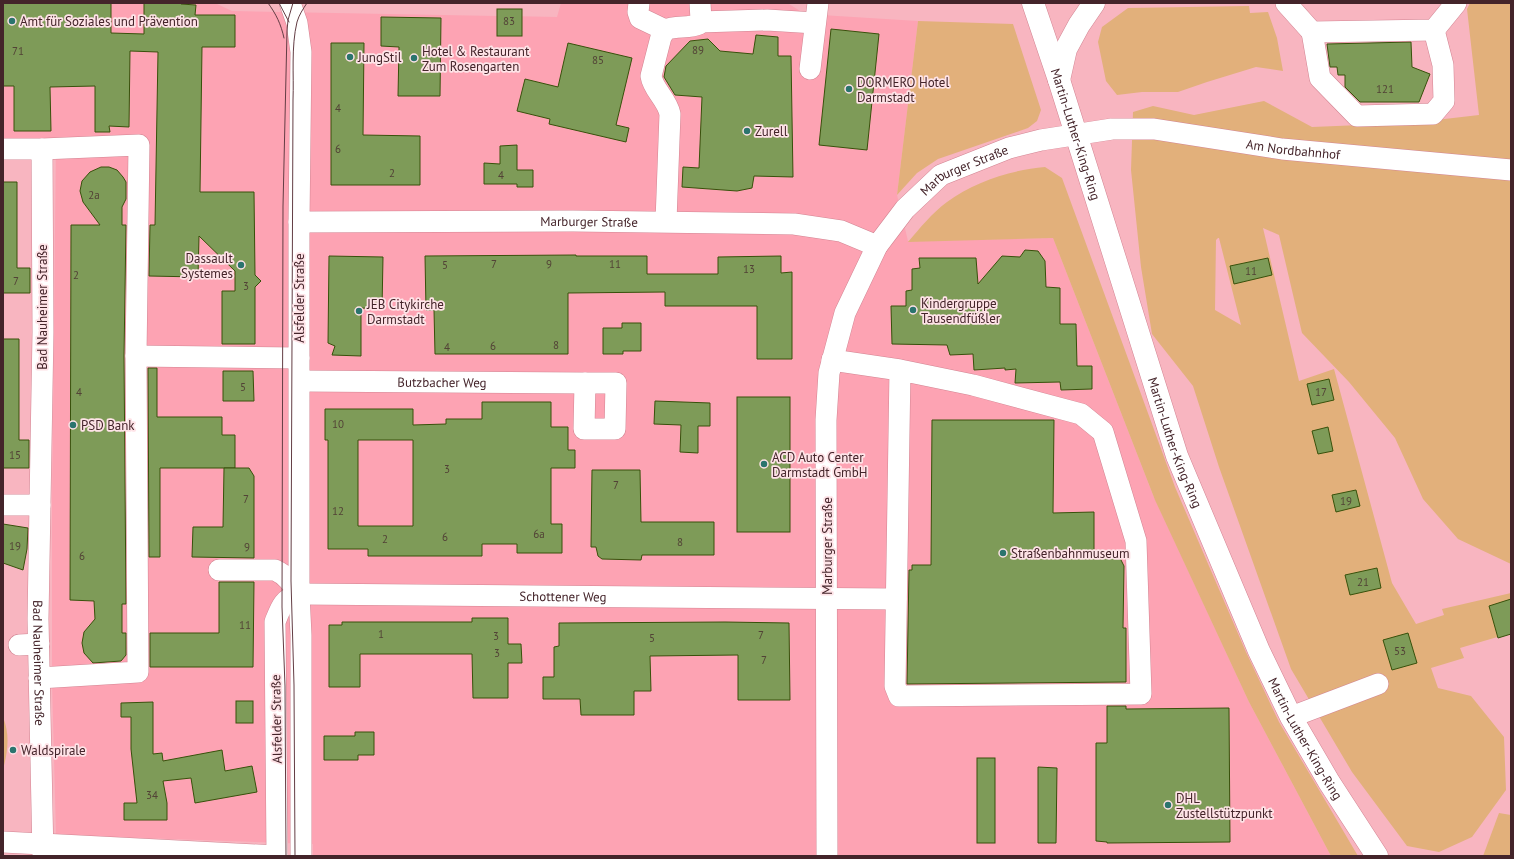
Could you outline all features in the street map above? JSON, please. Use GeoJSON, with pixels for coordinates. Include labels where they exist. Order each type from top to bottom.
{"type":"FeatureCollection","features":[{"type":"Feature","properties":{"kind":"main road","name":"Martin-Luther-King-Ring"},"geometry":{"type":"LineString","coordinates":[[1033,3],[1059,80],[1177,456],[1259,651],[1291,717],[1329,782],[1377,856]]}},
{"type":"Feature","properties":{"kind":"main road"},"geometry":{"type":"LineString","coordinates":[[1059,80],[1066,49],[1079,25],[1094,3]]}},
{"type":"Feature","properties":{"kind":"street","name":"Alsfelder Straße"},"geometry":{"type":"LineString","coordinates":[[290,3],[297,23],[301,52],[298,222],[300,381],[299,594],[301,635],[301,856]]}},
{"type":"Feature","properties":{"kind":"street"},"geometry":{"type":"LineString","coordinates":[[639,3],[638,12],[640,18],[665,30]]}},
{"type":"Feature","properties":{"kind":"street"},"geometry":{"type":"LineString","coordinates":[[1286,3],[1312,32],[1320,78],[1357,116],[1433,114],[1444,101],[1443,65],[1434,30]]}},
{"type":"Feature","properties":{"kind":"street"},"geometry":{"type":"LineString","coordinates":[[1312,32],[1434,30],[1456,3]]}},
{"type":"Feature","properties":{"kind":"street"},"geometry":{"type":"LineString","coordinates":[[666,221],[670,114],[666,102],[652,82],[651,76],[661,37],[665,30],[673,27],[695,26],[699,24],[700,12],[767,20],[816,13],[810,69]]}},
{"type":"Feature","properties":{"kind":"street","name":"Am Nordbahnhof"},"geometry":{"type":"LineString","coordinates":[[1076,134],[1112,129],[1154,129],[1282,149],[1511,170]]}},
{"type":"Feature","properties":{"kind":"street","name":"Marburger Straße"},"geometry":{"type":"LineString","coordinates":[[827,856],[826,409],[829,373],[845,313],[876,246],[905,209],[941,175],[1009,148],[1040,140],[1076,134]]}},
{"type":"Feature","properties":{"kind":"street"},"geometry":{"type":"LineString","coordinates":[[3,149],[139,145],[136,356],[138,672],[39,678]]}},
{"type":"Feature","properties":{"kind":"street","name":"Bad Nauheimer Straße"},"geometry":{"type":"LineString","coordinates":[[42,149],[43,332],[40,505],[29,645],[39,678],[43,850]]}},
{"type":"Feature","properties":{"kind":"street","name":"Marburger Straße"},"geometry":{"type":"LineString","coordinates":[[298,222],[429,220],[666,221],[794,224],[841,231],[876,246]]}},
{"type":"Feature","properties":{"kind":"street"},"geometry":{"type":"LineString","coordinates":[[136,356],[192,351],[299,358]]}},
{"type":"Feature","properties":{"kind":"street"},"geometry":{"type":"LineString","coordinates":[[832,360],[900,370],[973,385],[1081,414],[1102,432],[1136,541],[1141,694],[899,696],[895,686],[900,370]]}},
{"type":"Feature","properties":{"kind":"street","name":"Butzbacher Weg"},"geometry":{"type":"LineString","coordinates":[[300,381],[585,382]]}},
{"type":"Feature","properties":{"kind":"street"},"geometry":{"type":"LineString","coordinates":[[9,501],[40,505]]}},
{"type":"Feature","properties":{"kind":"street"},"geometry":{"type":"LineString","coordinates":[[220,570],[275,570],[282,573],[291,581],[299,594]]}},
{"type":"Feature","properties":{"kind":"street","name":"Alsfelder Straße"},"geometry":{"type":"LineString","coordinates":[[277,856],[275,622],[286,600],[291,596],[299,594]]}},
{"type":"Feature","properties":{"kind":"street","name":"Schottener Weg"},"geometry":{"type":"LineString","coordinates":[[299,594],[896,599]]}},
{"type":"Feature","properties":{"kind":"street"},"geometry":{"type":"LineString","coordinates":[[1291,717],[1378,684]]}},
{"type":"Feature","properties":{"kind":"street"},"geometry":{"type":"LineString","coordinates":[[3,842],[43,850],[277,856]]}},
{"type":"Feature","properties":{"kind":"shaded area"},"geometry":{"type":"Polygon","coordinates":[[[3,3],[217,4],[232,11],[557,17],[561,3],[789,4],[805,14],[918,21],[897,195],[908,241],[1053,238],[1153,495],[1249,702],[1331,856],[313,856],[313,844],[56,835],[52,682],[52,504],[56,141],[3,140],[3,3]]]}},
{"type":"Feature","properties":{"kind":"shaded area"},"geometry":{"type":"Polygon","coordinates":[[[1470,3],[1511,3],[1511,564],[1458,539],[1423,499],[1395,438],[1349,382],[1302,333],[1279,235],[1263,228],[1299,381],[1334,369],[1392,583],[1416,624],[1444,615],[1442,609],[1511,593],[1511,633],[1460,648],[1464,658],[1431,668],[1438,688],[1471,696],[1504,737],[1506,790],[1472,837],[1439,852],[1407,846],[1352,772],[1291,669],[1219,467],[1193,386],[1152,334],[1141,267],[1131,170],[1133,112],[1153,106],[1194,115],[1264,101],[1312,127],[1410,123],[1479,115],[1467,9],[1470,3]],[[1219,238],[1216,240],[1215,310],[1241,325],[1219,238]]]}},
{"type":"Feature","properties":{"kind":"shaded area"},"geometry":{"type":"Polygon","coordinates":[[[1249,6],[1250,13],[1268,12],[1277,38],[1283,71],[1256,67],[1178,92],[1142,92],[1117,95],[1106,81],[1098,42],[1102,27],[1128,8],[1249,6]]]}},
{"type":"Feature","properties":{"kind":"shaded area"},"geometry":{"type":"Polygon","coordinates":[[[918,21],[1013,24],[1041,110],[1037,121],[1028,128],[938,159],[917,173],[897,195],[918,21]]]}},
{"type":"Feature","properties":{"kind":"shaded area"},"geometry":{"type":"Polygon","coordinates":[[[1045,167],[1062,178],[1175,487],[1246,652],[1279,722],[1358,856],[1331,856],[1249,702],[1155,500],[1053,238],[908,242],[936,211],[958,195],[993,178],[1019,171],[1045,167]]]}},
{"type":"Feature","properties":{"kind":"shaded area"},"geometry":{"type":"Polygon","coordinates":[[[3,717],[7,730],[8,743],[3,769],[3,717]]]}},
{"type":"Feature","properties":{"kind":"shaded area"},"geometry":{"type":"Polygon","coordinates":[[[1499,813],[1511,815],[1511,856],[1483,856],[1499,813]]]}},
{"type":"Feature","properties":{"kind":"building"},"geometry":{"type":"Polygon","coordinates":[[[3,3],[111,3],[111,33],[144,34],[144,3],[181,3],[196,5],[195,15],[235,15],[235,47],[202,47],[200,192],[254,192],[255,275],[261,281],[255,287],[255,344],[222,344],[222,291],[235,291],[235,271],[199,236],[198,277],[149,276],[150,225],[155,225],[158,52],[130,51],[129,127],[109,126],[110,132],[95,132],[95,86],[50,87],[51,131],[14,131],[14,86],[3,86],[3,3]]]}},
{"type":"Feature","properties":{"kind":"building"},"geometry":{"type":"Polygon","coordinates":[[[497,9],[522,9],[522,36],[497,36],[497,9]]]}},
{"type":"Feature","properties":{"kind":"building"},"geometry":{"type":"Polygon","coordinates":[[[381,17],[441,18],[440,96],[398,96],[399,47],[381,46],[381,17]]]}},
{"type":"Feature","properties":{"kind":"building","name":"DORMERO Hotel Darmstadt"},"geometry":{"type":"Polygon","coordinates":[[[831,29],[879,34],[867,150],[819,145],[831,29]]]}},
{"type":"Feature","properties":{"kind":"building","name":"Zurell"},"geometry":{"type":"Polygon","coordinates":[[[756,35],[778,37],[778,56],[791,56],[793,177],[754,176],[752,188],[737,191],[682,187],[683,167],[699,168],[702,97],[675,95],[664,77],[666,66],[690,41],[708,39],[720,51],[753,54],[756,35]]]}},
{"type":"Feature","properties":{"kind":"building"},"geometry":{"type":"Polygon","coordinates":[[[1411,42],[1412,67],[1430,74],[1419,102],[1360,102],[1345,87],[1345,75],[1338,75],[1337,67],[1330,67],[1327,44],[1411,42]]]}},
{"type":"Feature","properties":{"kind":"building"},"geometry":{"type":"Polygon","coordinates":[[[331,43],[364,43],[363,135],[420,136],[420,185],[331,185],[331,43]]]}},
{"type":"Feature","properties":{"kind":"building"},"geometry":{"type":"Polygon","coordinates":[[[568,43],[632,58],[616,125],[629,128],[626,142],[549,124],[550,119],[517,111],[525,79],[558,87],[568,43]]]}},
{"type":"Feature","properties":{"kind":"building"},"geometry":{"type":"Polygon","coordinates":[[[517,145],[517,170],[533,170],[533,187],[517,187],[517,184],[484,184],[484,163],[500,164],[500,146],[517,145]]]}},
{"type":"Feature","properties":{"kind":"building"},"geometry":{"type":"Polygon","coordinates":[[[101,167],[109,167],[117,170],[126,182],[126,199],[122,207],[122,225],[126,225],[124,356],[126,604],[122,604],[122,633],[126,633],[126,655],[121,661],[93,663],[84,653],[82,643],[84,632],[95,619],[94,601],[70,600],[71,225],[100,225],[83,202],[80,191],[82,181],[90,172],[101,167]]]}},
{"type":"Feature","properties":{"kind":"building"},"geometry":{"type":"Polygon","coordinates":[[[3,182],[17,182],[17,268],[30,268],[30,293],[3,293],[3,182]]]}},
{"type":"Feature","properties":{"kind":"building"},"geometry":{"type":"Polygon","coordinates":[[[1025,250],[1038,251],[1045,261],[1046,287],[1060,288],[1060,324],[1076,324],[1077,366],[1092,366],[1092,389],[1061,390],[1060,382],[1015,383],[1016,369],[1005,370],[1005,368],[974,370],[973,354],[950,355],[947,345],[892,344],[891,306],[906,306],[906,291],[912,290],[912,269],[920,268],[919,258],[976,258],[978,284],[1002,256],[1020,257],[1025,250]]]}},
{"type":"Feature","properties":{"kind":"building"},"geometry":{"type":"Polygon","coordinates":[[[329,256],[383,257],[382,309],[361,308],[361,356],[332,355],[335,346],[328,343],[329,256]]]}},
{"type":"Feature","properties":{"kind":"building"},"geometry":{"type":"Polygon","coordinates":[[[425,256],[647,256],[647,274],[718,274],[718,257],[781,256],[781,273],[792,272],[792,359],[757,359],[757,306],[665,306],[665,292],[568,293],[568,354],[435,354],[434,310],[426,310],[425,256]]]}},
{"type":"Feature","properties":{"kind":"building"},"geometry":{"type":"Polygon","coordinates":[[[1268,258],[1272,275],[1234,284],[1230,266],[1268,258]]]}},
{"type":"Feature","properties":{"kind":"building"},"geometry":{"type":"Polygon","coordinates":[[[622,323],[641,323],[641,351],[623,351],[623,354],[603,354],[603,328],[622,328],[622,323]]]}},
{"type":"Feature","properties":{"kind":"building"},"geometry":{"type":"Polygon","coordinates":[[[3,339],[19,339],[19,440],[29,440],[29,468],[3,468],[3,339]]]}},
{"type":"Feature","properties":{"kind":"building"},"geometry":{"type":"Polygon","coordinates":[[[148,368],[157,368],[157,417],[222,417],[222,435],[235,435],[235,468],[160,468],[160,557],[149,557],[148,368]]]}},
{"type":"Feature","properties":{"kind":"building"},"geometry":{"type":"Polygon","coordinates":[[[223,371],[253,371],[254,401],[223,401],[223,371]]]}},
{"type":"Feature","properties":{"kind":"building"},"geometry":{"type":"Polygon","coordinates":[[[1329,379],[1334,400],[1312,405],[1307,384],[1329,379]]]}},
{"type":"Feature","properties":{"kind":"building","name":"ACD Auto Center Darmstadt GmbH"},"geometry":{"type":"Polygon","coordinates":[[[737,397],[790,397],[790,532],[737,532],[737,397]]]}},
{"type":"Feature","properties":{"kind":"building"},"geometry":{"type":"Polygon","coordinates":[[[655,401],[710,403],[710,426],[698,426],[698,453],[680,452],[681,425],[654,424],[655,401]]]}},
{"type":"Feature","properties":{"kind":"building"},"geometry":{"type":"Polygon","coordinates":[[[482,402],[551,402],[551,427],[568,427],[568,450],[575,450],[575,468],[551,468],[551,524],[562,524],[562,553],[517,553],[517,544],[482,544],[482,556],[368,556],[368,549],[328,549],[328,440],[325,440],[325,409],[413,409],[413,425],[446,424],[446,419],[482,419],[482,402]],[[358,440],[358,526],[413,526],[413,440],[358,440]]]}},
{"type":"Feature","properties":{"kind":"building"},"geometry":{"type":"Polygon","coordinates":[[[932,420],[1054,420],[1053,513],[1094,512],[1094,552],[1117,552],[1124,566],[1123,628],[1126,628],[1126,682],[907,684],[909,570],[912,570],[912,565],[931,565],[932,420]]]}},
{"type":"Feature","properties":{"kind":"building"},"geometry":{"type":"Polygon","coordinates":[[[1328,427],[1333,451],[1318,454],[1312,431],[1328,427]]]}},
{"type":"Feature","properties":{"kind":"building"},"geometry":{"type":"Polygon","coordinates":[[[224,468],[249,468],[254,476],[254,558],[192,557],[193,527],[223,527],[224,468]]]}},
{"type":"Feature","properties":{"kind":"building"},"geometry":{"type":"Polygon","coordinates":[[[592,470],[640,470],[641,522],[714,522],[714,555],[642,555],[641,560],[602,559],[598,556],[596,547],[591,547],[592,470]]]}},
{"type":"Feature","properties":{"kind":"building"},"geometry":{"type":"Polygon","coordinates":[[[1356,490],[1360,506],[1336,512],[1332,495],[1356,490]]]}},
{"type":"Feature","properties":{"kind":"building"},"geometry":{"type":"Polygon","coordinates":[[[3,524],[28,528],[27,549],[23,570],[3,563],[3,524]]]}},
{"type":"Feature","properties":{"kind":"building"},"geometry":{"type":"Polygon","coordinates":[[[1377,568],[1381,588],[1350,595],[1345,575],[1377,568]]]}},
{"type":"Feature","properties":{"kind":"building"},"geometry":{"type":"Polygon","coordinates":[[[219,582],[254,582],[253,667],[150,667],[150,633],[219,633],[219,582]]]}},
{"type":"Feature","properties":{"kind":"building"},"geometry":{"type":"Polygon","coordinates":[[[1511,599],[1511,634],[1498,638],[1489,606],[1511,599]]]}},
{"type":"Feature","properties":{"kind":"building"},"geometry":{"type":"Polygon","coordinates":[[[472,618],[508,618],[508,644],[521,644],[522,663],[508,663],[508,698],[473,698],[472,654],[360,654],[360,687],[329,687],[329,625],[342,625],[342,622],[472,622],[472,618]]]}},
{"type":"Feature","properties":{"kind":"building"},"geometry":{"type":"Polygon","coordinates":[[[559,623],[789,623],[790,700],[738,700],[738,655],[650,656],[651,691],[634,691],[634,715],[581,715],[580,699],[543,699],[543,677],[554,677],[554,647],[559,646],[559,623]]]}},
{"type":"Feature","properties":{"kind":"building"},"geometry":{"type":"Polygon","coordinates":[[[1408,633],[1417,663],[1392,670],[1383,640],[1408,633]]]}},
{"type":"Feature","properties":{"kind":"building"},"geometry":{"type":"Polygon","coordinates":[[[236,701],[253,701],[253,723],[236,723],[236,701]]]}},
{"type":"Feature","properties":{"kind":"building"},"geometry":{"type":"Polygon","coordinates":[[[153,702],[153,754],[162,753],[163,761],[222,750],[225,771],[252,766],[257,792],[195,803],[191,778],[163,781],[167,803],[167,820],[124,820],[124,803],[137,803],[131,749],[131,717],[121,717],[121,703],[153,702]]]}},
{"type":"Feature","properties":{"kind":"building","name":"DHL Zustellstützpunkt"},"geometry":{"type":"Polygon","coordinates":[[[1107,706],[1126,706],[1126,709],[1229,708],[1230,842],[1107,843],[1096,841],[1096,743],[1107,743],[1107,706]]]}},
{"type":"Feature","properties":{"kind":"building"},"geometry":{"type":"Polygon","coordinates":[[[355,732],[374,732],[374,755],[358,755],[358,760],[324,760],[324,736],[355,736],[355,732]]]}},
{"type":"Feature","properties":{"kind":"building"},"geometry":{"type":"Polygon","coordinates":[[[977,758],[995,758],[995,843],[977,843],[977,758]]]}},
{"type":"Feature","properties":{"kind":"building"},"geometry":{"type":"Polygon","coordinates":[[[1038,767],[1057,768],[1056,843],[1038,843],[1038,767]]]}},
{"type":"Feature","properties":{"kind":"tram line"},"geometry":{"type":"LineString","coordinates":[[268,3],[278,19],[284,38]]}},
{"type":"Feature","properties":{"kind":"tram line"},"geometry":{"type":"LineString","coordinates":[[279,3],[289,22]]}},
{"type":"Feature","properties":{"kind":"tram line"},"geometry":{"type":"LineString","coordinates":[[286,856],[285,686],[282,607],[283,206],[287,31],[288,20],[293,3]]}},
{"type":"Feature","properties":{"kind":"tram line"},"geometry":{"type":"LineString","coordinates":[[295,856],[294,685],[291,581],[293,61],[297,22],[307,3]]}},
{"type":"Feature","properties":{"kind":"place","name":"Amt für Soziales und Prävention"},"geometry":{"type":"Point","coordinates":[12,21]}},
{"type":"Feature","properties":{"kind":"place","name":"JungStil"},"geometry":{"type":"Point","coordinates":[350,57]}},
{"type":"Feature","properties":{"kind":"place","name":"Hotel & Restaurant Zum Rosengarten"},"geometry":{"type":"Point","coordinates":[414,58]}},
{"type":"Feature","properties":{"kind":"place","name":"DORMERO Hotel Darmstadt"},"geometry":{"type":"Point","coordinates":[849,89]}},
{"type":"Feature","properties":{"kind":"place","name":"Zurell"},"geometry":{"type":"Point","coordinates":[747,131]}},
{"type":"Feature","properties":{"kind":"place","name":"Dassault Systemes"},"geometry":{"type":"Point","coordinates":[241,265]}},
{"type":"Feature","properties":{"kind":"place","name":"Kindergruppe Tausendfüßler"},"geometry":{"type":"Point","coordinates":[913,310]}},
{"type":"Feature","properties":{"kind":"place","name":"JEB Citykirche Darmstadt"},"geometry":{"type":"Point","coordinates":[359,311]}},
{"type":"Feature","properties":{"kind":"place","name":"PSD Bank"},"geometry":{"type":"Point","coordinates":[73,425]}},
{"type":"Feature","properties":{"kind":"place","name":"ACD Auto Center Darmstadt GmbH"},"geometry":{"type":"Point","coordinates":[764,464]}},
{"type":"Feature","properties":{"kind":"place","name":"Straßenbahnmuseum"},"geometry":{"type":"Point","coordinates":[1003,553]}},
{"type":"Feature","properties":{"kind":"place","name":"Waldspirale"},"geometry":{"type":"Point","coordinates":[13,750]}},
{"type":"Feature","properties":{"kind":"place","name":"DHL Zustellstützpunkt"},"geometry":{"type":"Point","coordinates":[1168,805]}}]}
